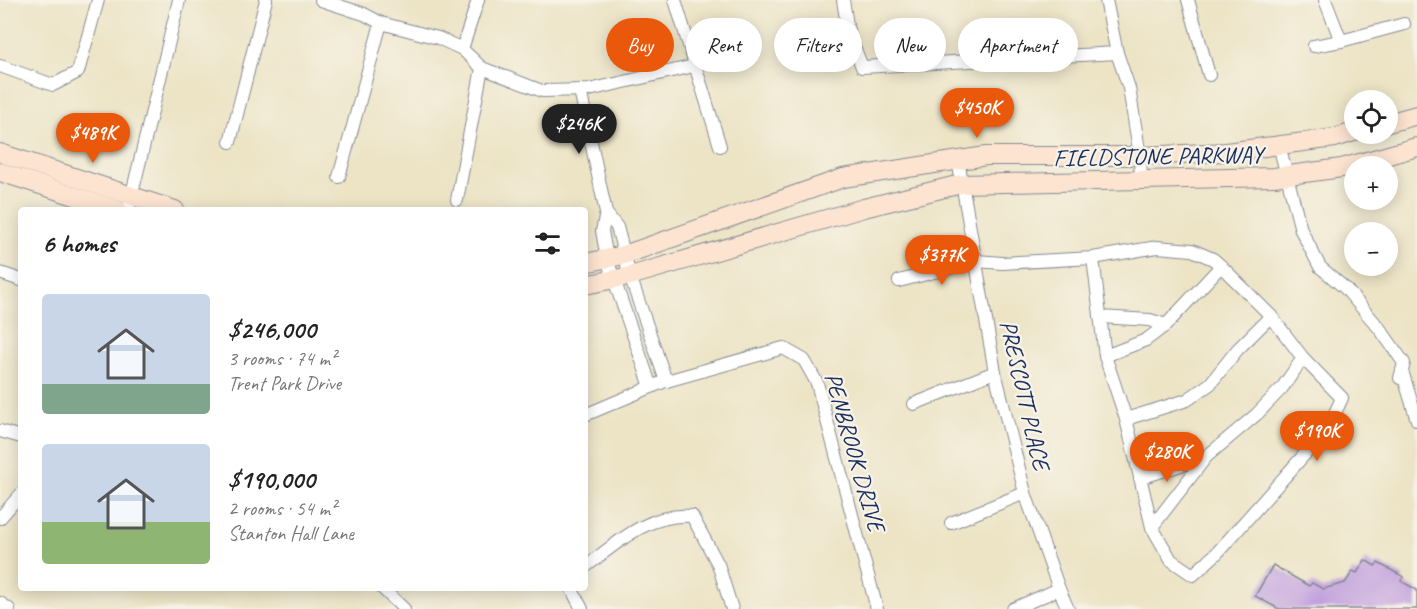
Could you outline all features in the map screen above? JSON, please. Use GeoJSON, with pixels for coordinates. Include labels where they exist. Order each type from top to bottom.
{"type":"FeatureCollection","features":[{"type":"Feature","properties":{"kind":"street"},"geometry":{"type":"LineString","coordinates":[[0,66],[53,85],[78,72],[98,0]]}},
{"type":"Feature","properties":{"kind":"street"},"geometry":{"type":"LineString","coordinates":[[129,203],[179,0]]}},
{"type":"Feature","properties":{"kind":"street"},"geometry":{"type":"LineString","coordinates":[[230,142],[266,0]]}},
{"type":"Feature","properties":{"kind":"street"},"geometry":{"type":"LineString","coordinates":[[462,49],[478,0]]}},
{"type":"Feature","properties":{"kind":"street"},"geometry":{"type":"LineString","coordinates":[[675,0],[686,38]]}},
{"type":"Feature","properties":{"kind":"street"},"geometry":{"type":"LineString","coordinates":[[843,0],[848,31],[862,67],[1117,53]]}},
{"type":"Feature","properties":{"kind":"street"},"geometry":{"type":"LineString","coordinates":[[1106,0],[1117,53],[1129,88],[1140,156],[1141,179]]}},
{"type":"Feature","properties":{"kind":"street"},"geometry":{"type":"LineString","coordinates":[[1188,0],[1209,75]]}},
{"type":"Feature","properties":{"kind":"street"},"geometry":{"type":"LineString","coordinates":[[1325,0],[1341,40]]}},
{"type":"Feature","properties":{"kind":"street"},"geometry":{"type":"LineString","coordinates":[[329,1],[381,23],[438,38],[462,49],[482,68],[542,91],[589,90],[686,68]]}},
{"type":"Feature","properties":{"kind":"street"},"geometry":{"type":"LineString","coordinates":[[339,177],[381,23]]}},
{"type":"Feature","properties":{"kind":"street"},"geometry":{"type":"LineString","coordinates":[[1314,46],[1404,24]]}},
{"type":"Feature","properties":{"kind":"street"},"geometry":{"type":"LineString","coordinates":[[457,200],[482,68]]}},
{"type":"Feature","properties":{"kind":"street"},"geometry":{"type":"LineString","coordinates":[[696,72],[720,146]]}},
{"type":"Feature","properties":{"kind":"street"},"geometry":{"type":"LineString","coordinates":[[580,90],[606,213],[617,227],[616,257],[651,387]]}},
{"type":"Feature","properties":{"kind":"street"},"geometry":{"type":"LineString","coordinates":[[1398,120],[1417,115]]}},
{"type":"Feature","properties":{"kind":"street","name":"FIELDSTONE PARKWAY"},"geometry":{"type":"LineString","coordinates":[[588,262],[616,257],[843,178],[986,156],[1140,156],[1226,152],[1344,135]]}},
{"type":"Feature","properties":{"kind":"street"},"geometry":{"type":"LineString","coordinates":[[1280,145],[1301,230],[1320,267],[1346,289],[1380,329],[1404,363],[1401,374],[1417,420]]}},
{"type":"Feature","properties":{"kind":"street","name":"FIELDSTONE PARKWAY"},"geometry":{"type":"LineString","coordinates":[[588,284],[622,278],[864,208],[962,184],[1287,176],[1342,168],[1417,147]]}},
{"type":"Feature","properties":{"kind":"street"},"geometry":{"type":"LineString","coordinates":[[0,153],[129,203],[155,207]]}},
{"type":"Feature","properties":{"kind":"street","name":"PRESCOTT PLACE"},"geometry":{"type":"LineString","coordinates":[[958,160],[995,372],[1025,493],[1068,609]]}},
{"type":"Feature","properties":{"kind":"street"},"geometry":{"type":"LineString","coordinates":[[0,172],[109,207]]}},
{"type":"Feature","properties":{"kind":"street"},"geometry":{"type":"LineString","coordinates":[[899,281],[976,261],[1002,264],[1093,258],[1157,247],[1192,250],[1213,259],[1271,316],[1303,358],[1342,398],[1328,428],[1224,544],[1193,575],[1171,560],[1152,527],[1126,419],[1105,356],[1093,258]]}},
{"type":"Feature","properties":{"kind":"street"},"geometry":{"type":"LineString","coordinates":[[1105,356],[1146,340],[1166,325],[1221,266]]}},
{"type":"Feature","properties":{"kind":"street"},"geometry":{"type":"LineString","coordinates":[[0,273],[18,279]]}},
{"type":"Feature","properties":{"kind":"street"},"geometry":{"type":"LineString","coordinates":[[622,278],[666,381]]}},
{"type":"Feature","properties":{"kind":"street"},"geometry":{"type":"LineString","coordinates":[[1126,419],[1187,400],[1210,384],[1237,350],[1271,316]]}},
{"type":"Feature","properties":{"kind":"street"},"geometry":{"type":"LineString","coordinates":[[1100,317],[1150,320],[1166,325]]}},
{"type":"Feature","properties":{"kind":"street","name":"PENBROOK DRIVE"},"geometry":{"type":"LineString","coordinates":[[588,414],[666,381],[783,348],[804,360],[817,383],[877,609]]}},
{"type":"Feature","properties":{"kind":"street"},"geometry":{"type":"LineString","coordinates":[[1152,527],[1206,457],[1257,414],[1282,388],[1303,358]]}},
{"type":"Feature","properties":{"kind":"street"},"geometry":{"type":"LineString","coordinates":[[915,405],[995,372]]}},
{"type":"Feature","properties":{"kind":"street"},"geometry":{"type":"LineString","coordinates":[[0,430],[18,436]]}},
{"type":"Feature","properties":{"kind":"street"},"geometry":{"type":"LineString","coordinates":[[1140,478],[1206,457]]}},
{"type":"Feature","properties":{"kind":"street"},"geometry":{"type":"LineString","coordinates":[[951,523],[1025,493]]}},
{"type":"Feature","properties":{"kind":"street"},"geometry":{"type":"LineString","coordinates":[[0,518],[18,497]]}},
{"type":"Feature","properties":{"kind":"street"},"geometry":{"type":"LineString","coordinates":[[588,565],[636,529],[675,515],[692,516],[718,564],[732,609]]}},
{"type":"Feature","properties":{"kind":"street"},"geometry":{"type":"LineString","coordinates":[[1013,609],[1059,589]]}},
{"type":"Feature","properties":{"kind":"street"},"geometry":{"type":"LineString","coordinates":[[385,591],[404,609]]}},
{"type":"Feature","properties":{"kind":"street"},"geometry":{"type":"LineString","coordinates":[[573,591],[582,609]]}},
{"type":"Feature","properties":{"kind":"street"},"geometry":{"type":"LineString","coordinates":[[0,603],[9,609]]}},
{"type":"Feature","properties":{"kind":"building"},"geometry":{"type":"Polygon","coordinates":[[[1365,560],[1375,566],[1378,563],[1404,577],[1401,581],[1417,590],[1417,609],[1279,609],[1255,596],[1273,565],[1309,586],[1312,583],[1323,589],[1345,583],[1353,571],[1357,573],[1365,560]]]}}]}
